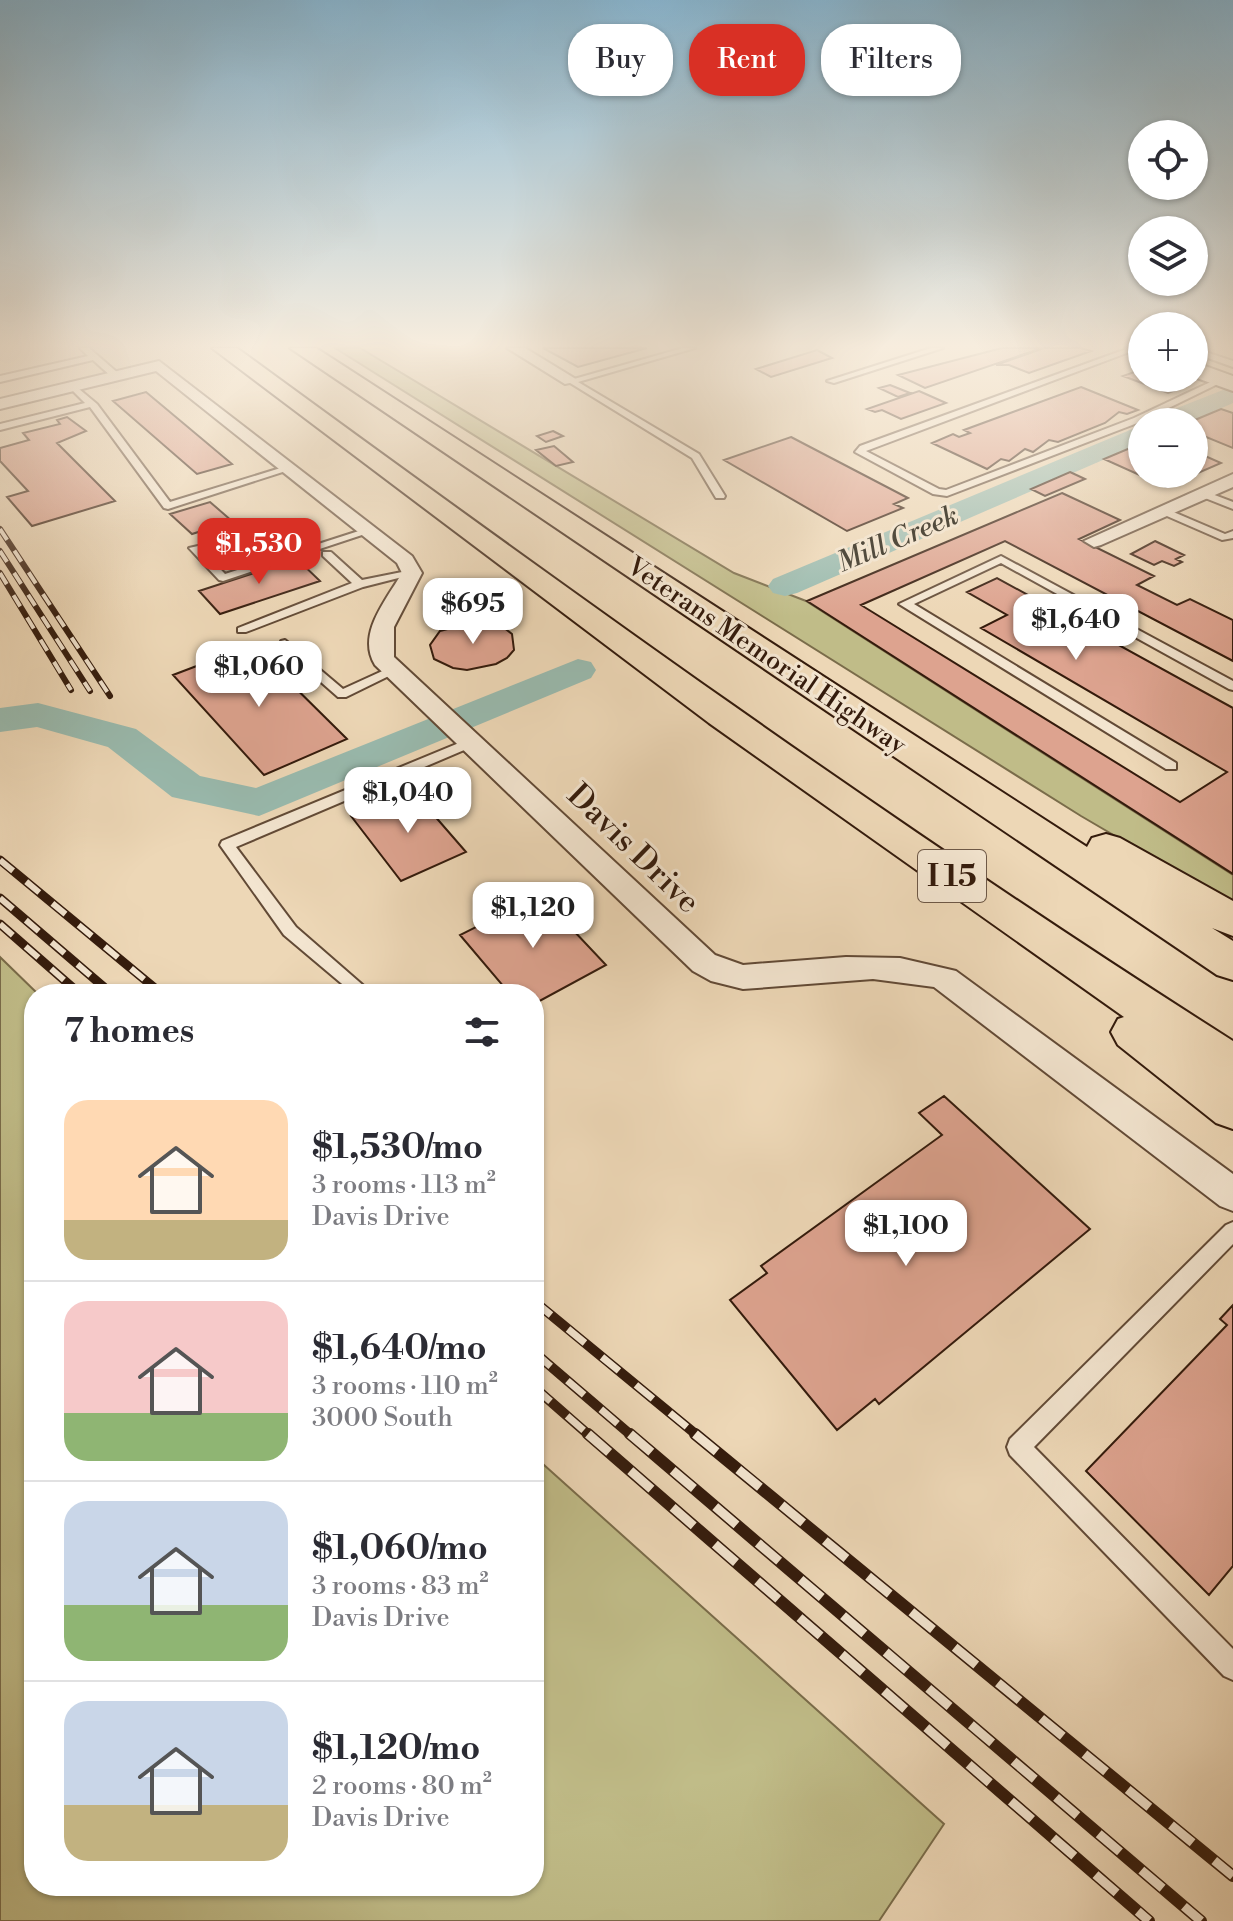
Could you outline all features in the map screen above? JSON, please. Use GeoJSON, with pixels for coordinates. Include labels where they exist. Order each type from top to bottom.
{"type":"FeatureCollection","features":[{"type":"Feature","properties":{"kind":"highway","name":"I 15"},"geometry":{"type":"LineString","coordinates":[[344,438],[673,682],[1126,997],[1233,1065]]}},
{"type":"Feature","properties":{"kind":"highway","name":"Veterans Memorial Highway"},"geometry":{"type":"LineString","coordinates":[[438,438],[1233,963]]}},
{"type":"Feature","properties":{"kind":"highway"},"geometry":{"type":"LineString","coordinates":[[750,642],[1233,920]]}},
{"type":"Feature","properties":{"kind":"highway"},"geometry":{"type":"LineString","coordinates":[[673,682],[1233,1108]]}},
{"type":"Feature","properties":{"kind":"street"},"geometry":{"type":"LineString","coordinates":[[251,438],[405,560],[412,573]]}},
{"type":"Feature","properties":{"kind":"street"},"geometry":{"type":"LineString","coordinates":[[1094,541],[1233,480]]}},
{"type":"Feature","properties":{"kind":"street","name":"Davis Drive"},"geometry":{"type":"LineString","coordinates":[[412,573],[381,632],[377,649],[393,671],[704,963],[722,973],[743,977],[890,968],[932,973],[945,979],[1233,1195]]}},
{"type":"Feature","properties":{"kind":"lane"},"geometry":{"type":"LineString","coordinates":[[116,438],[168,506],[290,468]]}},
{"type":"Feature","properties":{"kind":"lane"},"geometry":{"type":"LineString","coordinates":[[665,438],[696,456],[720,496]]}},
{"type":"Feature","properties":{"kind":"lane"},"geometry":{"type":"LineString","coordinates":[[892,438],[863,448],[860,452],[937,492],[947,493],[1092,438]]}},
{"type":"Feature","properties":{"kind":"lane"},"geometry":{"type":"LineString","coordinates":[[1204,494],[1233,506]]}},
{"type":"Feature","properties":{"kind":"lane"},"geometry":{"type":"LineString","coordinates":[[1164,511],[1226,538],[1233,534]]}},
{"type":"Feature","properties":{"kind":"lane"},"geometry":{"type":"LineString","coordinates":[[194,548],[223,578],[369,531]]}},
{"type":"Feature","properties":{"kind":"lane"},"geometry":{"type":"LineString","coordinates":[[327,554],[360,584]]}},
{"type":"Feature","properties":{"kind":"lane"},"geometry":{"type":"LineString","coordinates":[[1171,766],[905,604],[1001,559],[1233,686]]}},
{"type":"Feature","properties":{"kind":"lane"},"geometry":{"type":"LineString","coordinates":[[242,630],[360,584],[412,573]]}},
{"type":"Feature","properties":{"kind":"lane"},"geometry":{"type":"LineString","coordinates":[[285,644],[342,694],[393,671]]}},
{"type":"Feature","properties":{"kind":"lane"},"geometry":{"type":"LineString","coordinates":[[353,984],[290,931],[227,845],[459,730]]}},
{"type":"Feature","properties":{"kind":"lane"},"geometry":{"type":"LineString","coordinates":[[1233,1231],[1018,1447],[1233,1667]]}},
{"type":"Feature","properties":{"kind":"shaded area"},"geometry":{"type":"Polygon","coordinates":[[[478,438],[509,438],[734,573],[806,601],[1233,875],[1233,905],[1081,816],[478,438]]]}},
{"type":"Feature","properties":{"kind":"shaded area"},"geometry":{"type":"Polygon","coordinates":[[[0,957],[28,984],[24,984],[24,1896],[544,1896],[544,1465],[944,1824],[879,1921],[0,1921],[0,957]]]}},
{"type":"Feature","properties":{"kind":"building"},"geometry":{"type":"Polygon","coordinates":[[[27,438],[70,438],[57,443],[115,501],[32,526],[7,497],[28,491],[0,461],[0,448],[29,440],[27,438]]]}},
{"type":"Feature","properties":{"kind":"building"},"geometry":{"type":"Polygon","coordinates":[[[155,438],[201,438],[232,464],[197,474],[155,438]]]}},
{"type":"Feature","properties":{"kind":"building"},"geometry":{"type":"Polygon","coordinates":[[[539,438],[558,438],[546,442],[539,438]]]}},
{"type":"Feature","properties":{"kind":"building"},"geometry":{"type":"Polygon","coordinates":[[[792,438],[908,498],[894,504],[903,508],[847,531],[724,460],[792,438]]]}},
{"type":"Feature","properties":{"kind":"building"},"geometry":{"type":"Polygon","coordinates":[[[944,438],[1069,438],[1058,442],[1049,440],[1033,452],[1025,449],[1009,461],[1001,459],[987,469],[932,443],[944,438]]]}},
{"type":"Feature","properties":{"kind":"building"},"geometry":{"type":"Polygon","coordinates":[[[1208,438],[1208,438],[1233,438],[1233,448],[1208,438]]]}},
{"type":"Feature","properties":{"kind":"building"},"geometry":{"type":"Polygon","coordinates":[[[554,446],[573,462],[556,466],[536,450],[554,446]]]}},
{"type":"Feature","properties":{"kind":"building"},"geometry":{"type":"Polygon","coordinates":[[[1128,449],[1128,470],[1104,459],[1128,449]]]}},
{"type":"Feature","properties":{"kind":"building"},"geometry":{"type":"Polygon","coordinates":[[[1208,457],[1221,463],[1208,469],[1208,457]]]}},
{"type":"Feature","properties":{"kind":"building"},"geometry":{"type":"Polygon","coordinates":[[[1070,472],[1085,479],[1045,496],[1031,489],[1070,472]]]}},
{"type":"Feature","properties":{"kind":"building"},"geometry":{"type":"Polygon","coordinates":[[[1062,493],[1120,520],[1079,539],[1154,576],[1137,585],[1177,605],[1190,599],[1233,620],[1233,661],[1005,541],[861,605],[1180,802],[1227,772],[981,628],[1007,615],[967,592],[997,578],[1233,708],[1233,874],[807,601],[1062,493]]]}},
{"type":"Feature","properties":{"kind":"building"},"geometry":{"type":"Polygon","coordinates":[[[210,502],[232,521],[192,534],[170,514],[210,502]]]}},
{"type":"Feature","properties":{"kind":"building"},"geometry":{"type":"Polygon","coordinates":[[[266,522],[276,531],[285,528],[292,535],[286,537],[298,549],[280,555],[274,550],[267,553],[243,529],[266,522]]]}},
{"type":"Feature","properties":{"kind":"building"},"geometry":{"type":"Polygon","coordinates":[[[1155,541],[1184,555],[1176,559],[1182,562],[1174,566],[1162,561],[1154,565],[1131,554],[1155,541]]]}},
{"type":"Feature","properties":{"kind":"building"},"geometry":{"type":"Polygon","coordinates":[[[297,559],[320,581],[220,614],[199,591],[297,559]]]}},
{"type":"Feature","properties":{"kind":"building"},"geometry":{"type":"Polygon","coordinates":[[[478,621],[503,627],[512,634],[514,650],[507,658],[496,664],[467,670],[453,668],[434,659],[430,645],[440,631],[478,621]]]}},
{"type":"Feature","properties":{"kind":"building"},"geometry":{"type":"Polygon","coordinates":[[[252,645],[347,739],[264,775],[173,675],[252,645]]]}},
{"type":"Feature","properties":{"kind":"building"},"geometry":{"type":"Polygon","coordinates":[[[413,791],[466,852],[401,881],[351,816],[413,791]]]}},
{"type":"Feature","properties":{"kind":"building"},"geometry":{"type":"Polygon","coordinates":[[[540,895],[606,965],[544,999],[544,984],[502,984],[460,935],[540,895]]]}},
{"type":"Feature","properties":{"kind":"building"},"geometry":{"type":"Polygon","coordinates":[[[944,1096],[1090,1229],[879,1404],[875,1399],[837,1430],[730,1300],[767,1273],[761,1266],[942,1135],[919,1113],[944,1096]]]}},
{"type":"Feature","properties":{"kind":"building"},"geometry":{"type":"Polygon","coordinates":[[[1233,1305],[1233,1566],[1209,1595],[1086,1471],[1227,1325],[1220,1319],[1233,1305]]]}},
{"type":"Feature","properties":{"kind":"waterway","name":"Mill Creek"},"geometry":{"type":"LineString","coordinates":[[785,586],[1128,439]]}},
{"type":"Feature","properties":{"kind":"waterway","name":"Mill Creek"},"geometry":{"type":"LineString","coordinates":[[0,720],[38,715],[122,738],[187,787],[259,802],[578,670]]}},
{"type":"Feature","properties":{"kind":"railway"},"geometry":{"type":"LineString","coordinates":[[0,529],[110,696]]}},
{"type":"Feature","properties":{"kind":"railway"},"geometry":{"type":"LineString","coordinates":[[0,551],[90,691]]}},
{"type":"Feature","properties":{"kind":"railway"},"geometry":{"type":"LineString","coordinates":[[0,573],[71,690]]}},
{"type":"Feature","properties":{"kind":"railway"},"geometry":{"type":"LineString","coordinates":[[0,860],[150,984]]}},
{"type":"Feature","properties":{"kind":"railway"},"geometry":{"type":"LineString","coordinates":[[0,898],[100,984]]}},
{"type":"Feature","properties":{"kind":"railway"},"geometry":{"type":"LineString","coordinates":[[0,924],[69,984]]}},
{"type":"Feature","properties":{"kind":"railway"},"geometry":{"type":"LineString","coordinates":[[544,1309],[698,1436]]}},
{"type":"Feature","properties":{"kind":"railway"},"geometry":{"type":"LineString","coordinates":[[544,1361],[632,1436]]}},
{"type":"Feature","properties":{"kind":"railway"},"geometry":{"type":"LineString","coordinates":[[544,1396],[590,1436]]}},
{"type":"Feature","properties":{"kind":"railway"},"geometry":{"type":"LineString","coordinates":[[588,1434],[1149,1921]]}},
{"type":"Feature","properties":{"kind":"railway"},"geometry":{"type":"LineString","coordinates":[[630,1434],[1201,1921]]}},
{"type":"Feature","properties":{"kind":"railway"},"geometry":{"type":"LineString","coordinates":[[695,1434],[1233,1876]]}}]}
